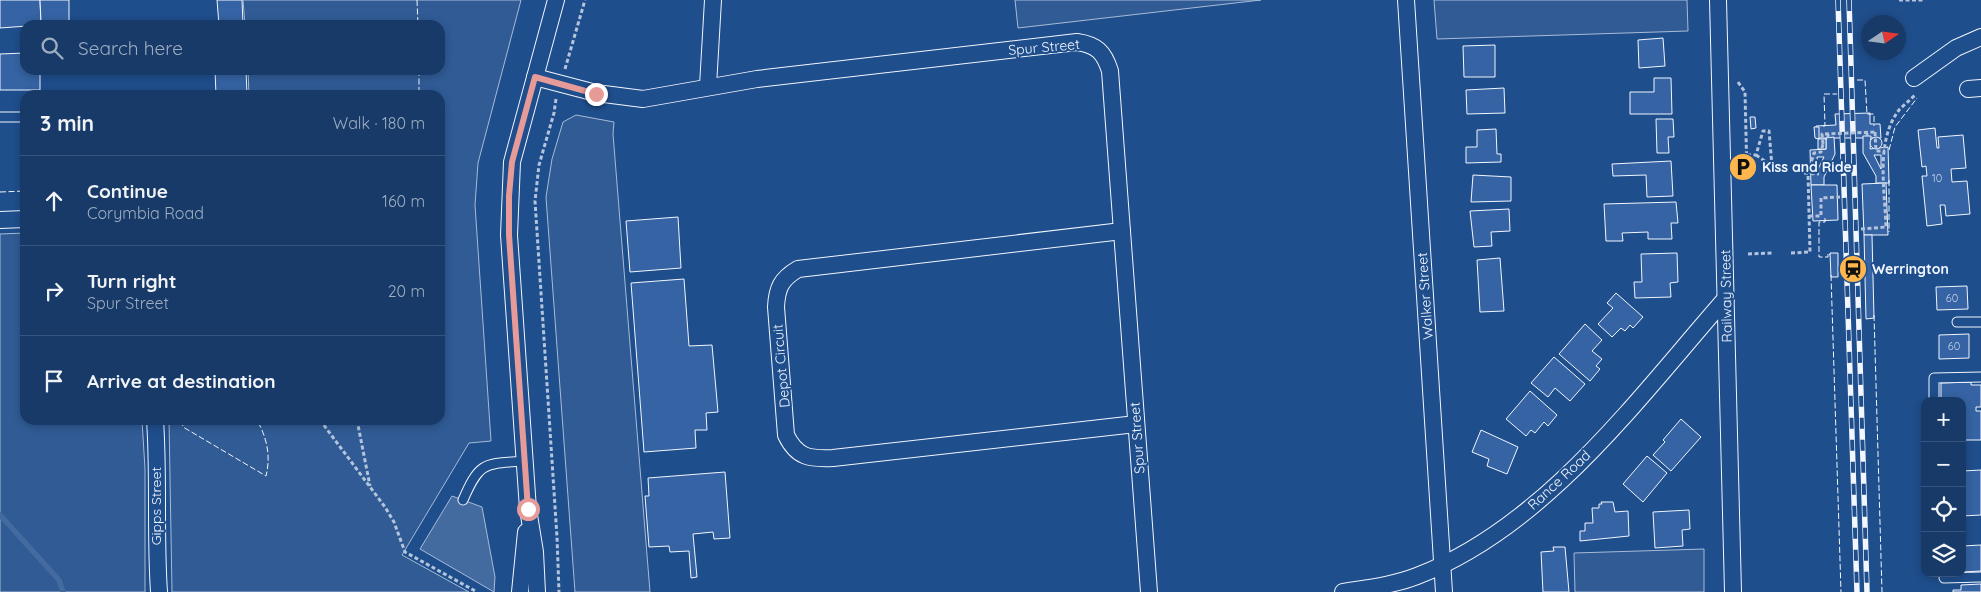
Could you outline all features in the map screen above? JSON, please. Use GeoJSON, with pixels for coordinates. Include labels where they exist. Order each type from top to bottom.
{"type":"FeatureCollection","features":[{"type":"Feature","properties":{"kind":"street"},"geometry":{"type":"LineString","coordinates":[[537,592],[535,552],[528,509],[509,235],[509,196],[512,162],[556,0]]}},
{"type":"Feature","properties":{"kind":"street"},"geometry":{"type":"LineString","coordinates":[[708,86],[713,0]]}},
{"type":"Feature","properties":{"kind":"street","name":"Walker Street"},"geometry":{"type":"LineString","coordinates":[[1406,0],[1444,592]]}},
{"type":"Feature","properties":{"kind":"street","name":"Railway Street"},"geometry":{"type":"LineString","coordinates":[[1718,0],[1733,592]]}},
{"type":"Feature","properties":{"kind":"street"},"geometry":{"type":"LineString","coordinates":[[1914,78],[1956,48],[1981,37]]}},
{"type":"Feature","properties":{"kind":"street","name":"Spur Street"},"geometry":{"type":"LineString","coordinates":[[535,77],[620,98],[643,99],[708,86],[1077,42],[1090,44],[1100,49],[1106,56],[1110,71],[1149,592]]}},
{"type":"Feature","properties":{"kind":"street"},"geometry":{"type":"LineString","coordinates":[[0,220],[20,219]]}},
{"type":"Feature","properties":{"kind":"street","name":"Depot Circuit"},"geometry":{"type":"LineString","coordinates":[[1122,231],[798,270],[785,278],[777,291],[776,307],[786,435],[792,447],[802,455],[816,459],[833,458],[1136,424]]}},
{"type":"Feature","properties":{"kind":"street","name":"Rance Road"},"geometry":{"type":"LineString","coordinates":[[1343,592],[1399,582],[1442,565],[1492,535],[1556,487],[1592,450],[1726,298]]}},
{"type":"Feature","properties":{"kind":"street","name":"Gipps Street"},"geometry":{"type":"LineString","coordinates":[[155,425],[157,483],[155,534],[159,592]]}},
{"type":"Feature","properties":{"kind":"street"},"geometry":{"type":"LineString","coordinates":[[520,592],[528,509]]}},
{"type":"Feature","properties":{"kind":"lane"},"geometry":{"type":"LineString","coordinates":[[0,117],[20,117]]}},
{"type":"Feature","properties":{"kind":"lane"},"geometry":{"type":"LineString","coordinates":[[1957,322],[1981,322]]}},
{"type":"Feature","properties":{"kind":"lane"},"geometry":{"type":"LineString","coordinates":[[1934,397],[1934,378],[1981,377]]}},
{"type":"Feature","properties":{"kind":"lane"},"geometry":{"type":"LineString","coordinates":[[463,500],[473,477],[485,465],[525,461]]}},
{"type":"Feature","properties":{"kind":"lane"},"geometry":{"type":"LineString","coordinates":[[1944,578],[1981,577]]}},
{"type":"Feature","properties":{"kind":"path"},"geometry":{"type":"LineString","coordinates":[[566,65],[585,0]]}},
{"type":"Feature","properties":{"kind":"path"},"geometry":{"type":"LineString","coordinates":[[1899,0],[1924,0]]}},
{"type":"Feature","properties":{"kind":"path"},"geometry":{"type":"LineString","coordinates":[[1745,92],[1747,177]]}},
{"type":"Feature","properties":{"kind":"path"},"geometry":{"type":"LineString","coordinates":[[554,104],[554,113],[539,165],[535,201],[557,537],[558,592]]}},
{"type":"Feature","properties":{"kind":"path"},"geometry":{"type":"LineString","coordinates":[[1756,156],[1763,130],[1768,131],[1772,166]]}},
{"type":"Feature","properties":{"kind":"path"},"geometry":{"type":"LineString","coordinates":[[1792,253],[1810,252],[1806,173],[1814,153],[1821,152],[1822,134],[1828,136],[1875,132],[1876,151],[1885,151],[1882,176],[1886,227],[1861,228]]}},
{"type":"Feature","properties":{"kind":"path"},"geometry":{"type":"LineString","coordinates":[[1747,155],[1756,156],[1772,166],[1783,170]]}},
{"type":"Feature","properties":{"kind":"path"},"geometry":{"type":"LineString","coordinates":[[1806,173],[1819,174]]}},
{"type":"Feature","properties":{"kind":"path"},"geometry":{"type":"LineString","coordinates":[[1809,216],[1821,216],[1821,198],[1840,197]]}},
{"type":"Feature","properties":{"kind":"path"},"geometry":{"type":"LineString","coordinates":[[1748,254],[1774,253]]}},
{"type":"Feature","properties":{"kind":"path"},"geometry":{"type":"LineString","coordinates":[[324,425],[394,522],[405,552],[477,592]]}},
{"type":"Feature","properties":{"kind":"path"},"geometry":{"type":"LineString","coordinates":[[358,425],[370,487]]}},
{"type":"Feature","properties":{"kind":"shaded area"},"geometry":{"type":"Polygon","coordinates":[[[243,0],[521,0],[478,163],[475,205],[491,441],[469,443],[402,555],[469,592],[172,592],[169,425],[445,425],[445,90],[249,90],[248,75],[445,75],[445,20],[245,20],[243,0]]]}},
{"type":"Feature","properties":{"kind":"shaded area"},"geometry":{"type":"Polygon","coordinates":[[[1015,0],[1261,0],[1018,28],[1015,0]]]}},
{"type":"Feature","properties":{"kind":"shaded area"},"geometry":{"type":"Polygon","coordinates":[[[1434,0],[1687,0],[1688,31],[1437,39],[1434,0]]]}},
{"type":"Feature","properties":{"kind":"shaded area"},"geometry":{"type":"Polygon","coordinates":[[[576,115],[614,122],[613,134],[650,592],[575,592],[546,197],[552,159],[563,122],[576,115]]]}},
{"type":"Feature","properties":{"kind":"shaded area"},"geometry":{"type":"Polygon","coordinates":[[[20,233],[20,425],[142,425],[145,469],[145,592],[0,592],[0,234],[20,233]]]}},
{"type":"Feature","properties":{"kind":"shaded area"},"geometry":{"type":"Polygon","coordinates":[[[452,496],[482,507],[495,577],[494,592],[420,549],[452,496]]]}},
{"type":"Feature","properties":{"kind":"shaded area"},"geometry":{"type":"Polygon","coordinates":[[[1704,549],[1704,592],[1575,592],[1574,553],[1704,549]]]}},
{"type":"Feature","properties":{"kind":"building"},"geometry":{"type":"Polygon","coordinates":[[[0,0],[40,0],[41,20],[20,20],[20,27],[0,28],[0,0]]]}},
{"type":"Feature","properties":{"kind":"building"},"geometry":{"type":"Polygon","coordinates":[[[40,0],[69,0],[69,20],[41,20],[40,0]]]}},
{"type":"Feature","properties":{"kind":"building"},"geometry":{"type":"Polygon","coordinates":[[[217,0],[242,0],[243,20],[219,20],[217,0]]]}},
{"type":"Feature","properties":{"kind":"building"},"geometry":{"type":"Polygon","coordinates":[[[1663,38],[1665,66],[1639,68],[1638,40],[1663,38]]]}},
{"type":"Feature","properties":{"kind":"building"},"geometry":{"type":"Polygon","coordinates":[[[1495,45],[1495,77],[1464,77],[1463,46],[1495,45]]]}},
{"type":"Feature","properties":{"kind":"building"},"geometry":{"type":"Polygon","coordinates":[[[20,53],[20,75],[40,75],[40,90],[0,90],[0,54],[20,53]]]}},
{"type":"Feature","properties":{"kind":"building"},"geometry":{"type":"Polygon","coordinates":[[[215,75],[246,75],[247,90],[216,90],[215,75]]]}},
{"type":"Feature","properties":{"kind":"building"},"geometry":{"type":"Polygon","coordinates":[[[1654,78],[1671,78],[1672,114],[1630,114],[1630,92],[1654,92],[1654,78]]]}},
{"type":"Feature","properties":{"kind":"building"},"geometry":{"type":"Polygon","coordinates":[[[1504,88],[1505,113],[1467,114],[1466,90],[1504,88]]]}},
{"type":"Feature","properties":{"kind":"building"},"geometry":{"type":"Polygon","coordinates":[[[1870,113],[1870,124],[1880,124],[1881,138],[1817,138],[1816,126],[1836,125],[1835,114],[1870,113]]]}},
{"type":"Feature","properties":{"kind":"building"},"geometry":{"type":"Polygon","coordinates":[[[1750,117],[1755,117],[1756,128],[1751,129],[1750,117]]]}},
{"type":"Feature","properties":{"kind":"building"},"geometry":{"type":"Polygon","coordinates":[[[1656,119],[1673,119],[1674,137],[1668,137],[1669,153],[1657,153],[1656,119]]]}},
{"type":"Feature","properties":{"kind":"building"},"geometry":{"type":"Polygon","coordinates":[[[1814,127],[1819,127],[1819,139],[1815,138],[1814,127]]]}},
{"type":"Feature","properties":{"kind":"building"},"geometry":{"type":"Polygon","coordinates":[[[1935,128],[1937,148],[1939,148],[1938,137],[1963,135],[1966,168],[1951,169],[1952,182],[1967,181],[1970,214],[1946,216],[1945,205],[1940,205],[1942,224],[1927,226],[1922,176],[1927,176],[1926,166],[1922,167],[1918,130],[1935,128]]]}},
{"type":"Feature","properties":{"kind":"building"},"geometry":{"type":"Polygon","coordinates":[[[1496,129],[1497,154],[1501,154],[1501,162],[1466,163],[1466,147],[1477,147],[1477,130],[1496,129]]]}},
{"type":"Feature","properties":{"kind":"building"},"geometry":{"type":"Polygon","coordinates":[[[1863,136],[1871,136],[1870,149],[1888,147],[1889,183],[1876,183],[1876,176],[1863,153],[1863,136]],[[1874,155],[1881,169],[1881,155],[1874,155]]]}},
{"type":"Feature","properties":{"kind":"building"},"geometry":{"type":"Polygon","coordinates":[[[1834,137],[1835,154],[1824,177],[1824,185],[1811,185],[1810,150],[1826,149],[1826,138],[1834,137]],[[1817,157],[1818,169],[1824,157],[1817,157]]]}},
{"type":"Feature","properties":{"kind":"building"},"geometry":{"type":"Polygon","coordinates":[[[1874,137],[1878,137],[1882,143],[1878,149],[1874,149],[1870,145],[1870,141],[1874,137]]]}},
{"type":"Feature","properties":{"kind":"building"},"geometry":{"type":"Polygon","coordinates":[[[1818,139],[1826,139],[1826,149],[1818,149],[1818,139]]]}},
{"type":"Feature","properties":{"kind":"building"},"geometry":{"type":"Polygon","coordinates":[[[1671,161],[1673,196],[1647,197],[1646,175],[1613,176],[1612,164],[1671,161]]]}},
{"type":"Feature","properties":{"kind":"building"},"geometry":{"type":"Polygon","coordinates":[[[1473,175],[1511,177],[1511,201],[1471,202],[1473,175]]]}},
{"type":"Feature","properties":{"kind":"building"},"geometry":{"type":"Polygon","coordinates":[[[1886,183],[1888,235],[1864,235],[1862,184],[1886,183]]]}},
{"type":"Feature","properties":{"kind":"building"},"geometry":{"type":"Polygon","coordinates":[[[1811,185],[1837,185],[1838,220],[1813,221],[1811,185]]]}},
{"type":"Feature","properties":{"kind":"building"},"geometry":{"type":"Polygon","coordinates":[[[1676,202],[1678,223],[1671,223],[1672,239],[1648,239],[1648,232],[1622,233],[1623,241],[1606,241],[1604,204],[1676,202]]]}},
{"type":"Feature","properties":{"kind":"building"},"geometry":{"type":"Polygon","coordinates":[[[1509,209],[1510,231],[1491,232],[1492,246],[1474,247],[1470,211],[1509,209]]]}},
{"type":"Feature","properties":{"kind":"building"},"geometry":{"type":"Polygon","coordinates":[[[678,217],[681,268],[630,272],[626,221],[678,217]]]}},
{"type":"Feature","properties":{"kind":"building"},"geometry":{"type":"Polygon","coordinates":[[[1864,235],[1872,235],[1874,318],[1866,319],[1864,235]]]}},
{"type":"Feature","properties":{"kind":"building"},"geometry":{"type":"Polygon","coordinates":[[[1677,253],[1678,282],[1670,283],[1671,297],[1635,298],[1634,282],[1642,282],[1641,254],[1677,253]]]}},
{"type":"Feature","properties":{"kind":"building"},"geometry":{"type":"Polygon","coordinates":[[[1830,253],[1838,253],[1838,277],[1831,277],[1830,253]]]}},
{"type":"Feature","properties":{"kind":"building"},"geometry":{"type":"Polygon","coordinates":[[[1500,258],[1504,311],[1480,312],[1477,260],[1500,258]]]}},
{"type":"Feature","properties":{"kind":"building"},"geometry":{"type":"Polygon","coordinates":[[[684,279],[689,346],[712,345],[718,412],[706,413],[707,430],[695,430],[696,448],[644,452],[631,283],[684,279]]]}},
{"type":"Feature","properties":{"kind":"building"},"geometry":{"type":"Polygon","coordinates":[[[1967,286],[1968,309],[1937,310],[1936,287],[1967,286]]]}},
{"type":"Feature","properties":{"kind":"building"},"geometry":{"type":"Polygon","coordinates":[[[1616,293],[1643,317],[1633,328],[1630,325],[1625,331],[1621,328],[1612,337],[1598,324],[1613,308],[1607,303],[1616,293]]]}},
{"type":"Feature","properties":{"kind":"building"},"geometry":{"type":"Polygon","coordinates":[[[1585,324],[1602,340],[1592,351],[1602,359],[1596,366],[1600,369],[1590,381],[1559,354],[1585,324]]]}},
{"type":"Feature","properties":{"kind":"building"},"geometry":{"type":"Polygon","coordinates":[[[1969,334],[1969,358],[1939,359],[1939,335],[1969,334]]]}},
{"type":"Feature","properties":{"kind":"building"},"geometry":{"type":"Polygon","coordinates":[[[1554,357],[1585,384],[1570,401],[1555,388],[1548,397],[1531,383],[1554,357]]]}},
{"type":"Feature","properties":{"kind":"building"},"geometry":{"type":"Polygon","coordinates":[[[1971,382],[1971,385],[1981,385],[1981,407],[1976,407],[1976,411],[1981,411],[1981,440],[1966,440],[1966,397],[1941,397],[1941,383],[1971,382]]]}},
{"type":"Feature","properties":{"kind":"building"},"geometry":{"type":"Polygon","coordinates":[[[1530,391],[1557,415],[1548,426],[1544,422],[1535,433],[1531,430],[1526,436],[1506,419],[1530,391]]]}},
{"type":"Feature","properties":{"kind":"building"},"geometry":{"type":"Polygon","coordinates":[[[1681,419],[1701,437],[1671,471],[1653,455],[1681,419]]]}},
{"type":"Feature","properties":{"kind":"building"},"geometry":{"type":"Polygon","coordinates":[[[1481,430],[1518,447],[1507,474],[1487,466],[1489,459],[1472,452],[1481,430]]]}},
{"type":"Feature","properties":{"kind":"building"},"geometry":{"type":"Polygon","coordinates":[[[1647,456],[1667,473],[1643,502],[1623,484],[1647,456]]]}},
{"type":"Feature","properties":{"kind":"building"},"geometry":{"type":"Polygon","coordinates":[[[1981,470],[1981,515],[1966,516],[1966,471],[1981,470]]]}},
{"type":"Feature","properties":{"kind":"building"},"geometry":{"type":"Polygon","coordinates":[[[725,472],[730,538],[714,539],[713,532],[693,534],[697,577],[691,578],[689,551],[670,552],[669,546],[649,547],[645,496],[649,496],[648,478],[725,472]]]}},
{"type":"Feature","properties":{"kind":"building"},"geometry":{"type":"Polygon","coordinates":[[[1601,502],[1613,502],[1615,512],[1628,511],[1629,536],[1580,541],[1580,531],[1585,531],[1585,523],[1593,523],[1592,508],[1599,508],[1599,504],[1602,504],[1601,502]]]}},
{"type":"Feature","properties":{"kind":"building"},"geometry":{"type":"Polygon","coordinates":[[[1689,510],[1690,529],[1682,530],[1683,546],[1655,548],[1653,512],[1689,510]]]}},
{"type":"Feature","properties":{"kind":"building"},"geometry":{"type":"Polygon","coordinates":[[[1981,545],[1981,571],[1966,572],[1966,546],[1981,545]]]}},
{"type":"Feature","properties":{"kind":"building"},"geometry":{"type":"Polygon","coordinates":[[[1553,547],[1565,547],[1569,592],[1543,592],[1541,552],[1554,551],[1553,547]]]}},
{"type":"Feature","properties":{"kind":"building"},"geometry":{"type":"Polygon","coordinates":[[[1981,584],[1981,592],[1953,592],[1953,590],[1961,590],[1961,585],[1981,584]]]}},
{"type":"Feature","properties":{"kind":"waterway"},"geometry":{"type":"LineString","coordinates":[[0,515],[59,580],[63,592]]}},
{"type":"Feature","properties":{"kind":"railway"},"geometry":{"type":"LineString","coordinates":[[1838,0],[1857,592]]}},
{"type":"Feature","properties":{"kind":"railway"},"geometry":{"type":"LineString","coordinates":[[1849,0],[1867,592]]}},
{"type":"Feature","properties":{"kind":"fence"},"geometry":{"type":"LineString","coordinates":[[417,0],[418,20]]}},
{"type":"Feature","properties":{"kind":"fence"},"geometry":{"type":"LineString","coordinates":[[419,75],[419,90]]}},
{"type":"Feature","properties":{"kind":"fence"},"geometry":{"type":"LineString","coordinates":[[1857,80],[1865,80],[1867,114],[1874,114],[1874,126]]}},
{"type":"Feature","properties":{"kind":"fence"},"geometry":{"type":"LineString","coordinates":[[1823,126],[1825,126],[1824,94],[1837,94]]}},
{"type":"Feature","properties":{"kind":"fence"},"geometry":{"type":"LineString","coordinates":[[1889,150],[1895,127],[1917,98]]}},
{"type":"Feature","properties":{"kind":"fence"},"geometry":{"type":"LineString","coordinates":[[1889,180],[1889,232]]}},
{"type":"Feature","properties":{"kind":"fence"},"geometry":{"type":"LineString","coordinates":[[0,192],[20,191]]}},
{"type":"Feature","properties":{"kind":"fence"},"geometry":{"type":"LineString","coordinates":[[1825,218],[1825,222],[1819,222],[1819,257],[1828,257],[1828,253],[1830,255]]}},
{"type":"Feature","properties":{"kind":"fence"},"geometry":{"type":"LineString","coordinates":[[1831,275],[1841,592]]}},
{"type":"Feature","properties":{"kind":"fence"},"geometry":{"type":"LineString","coordinates":[[1874,315],[1882,592]]}},
{"type":"Feature","properties":{"kind":"fence"},"geometry":{"type":"LineString","coordinates":[[183,425],[183,427],[266,476],[267,447],[259,425]]}},
{"type":"Feature","properties":{"kind":"place","name":"Kiss and Ride"},"geometry":{"type":"Point","coordinates":[1743,167]}},
{"type":"Feature","properties":{"kind":"place","name":"Werrington"},"geometry":{"type":"Point","coordinates":[1853,269]}},
{"type":"Feature","properties":{"kind":"route"},"geometry":{"type":"LineString","coordinates":[[528,509],[509,235],[509,196],[512,162],[535,77],[596,94]]}}]}
